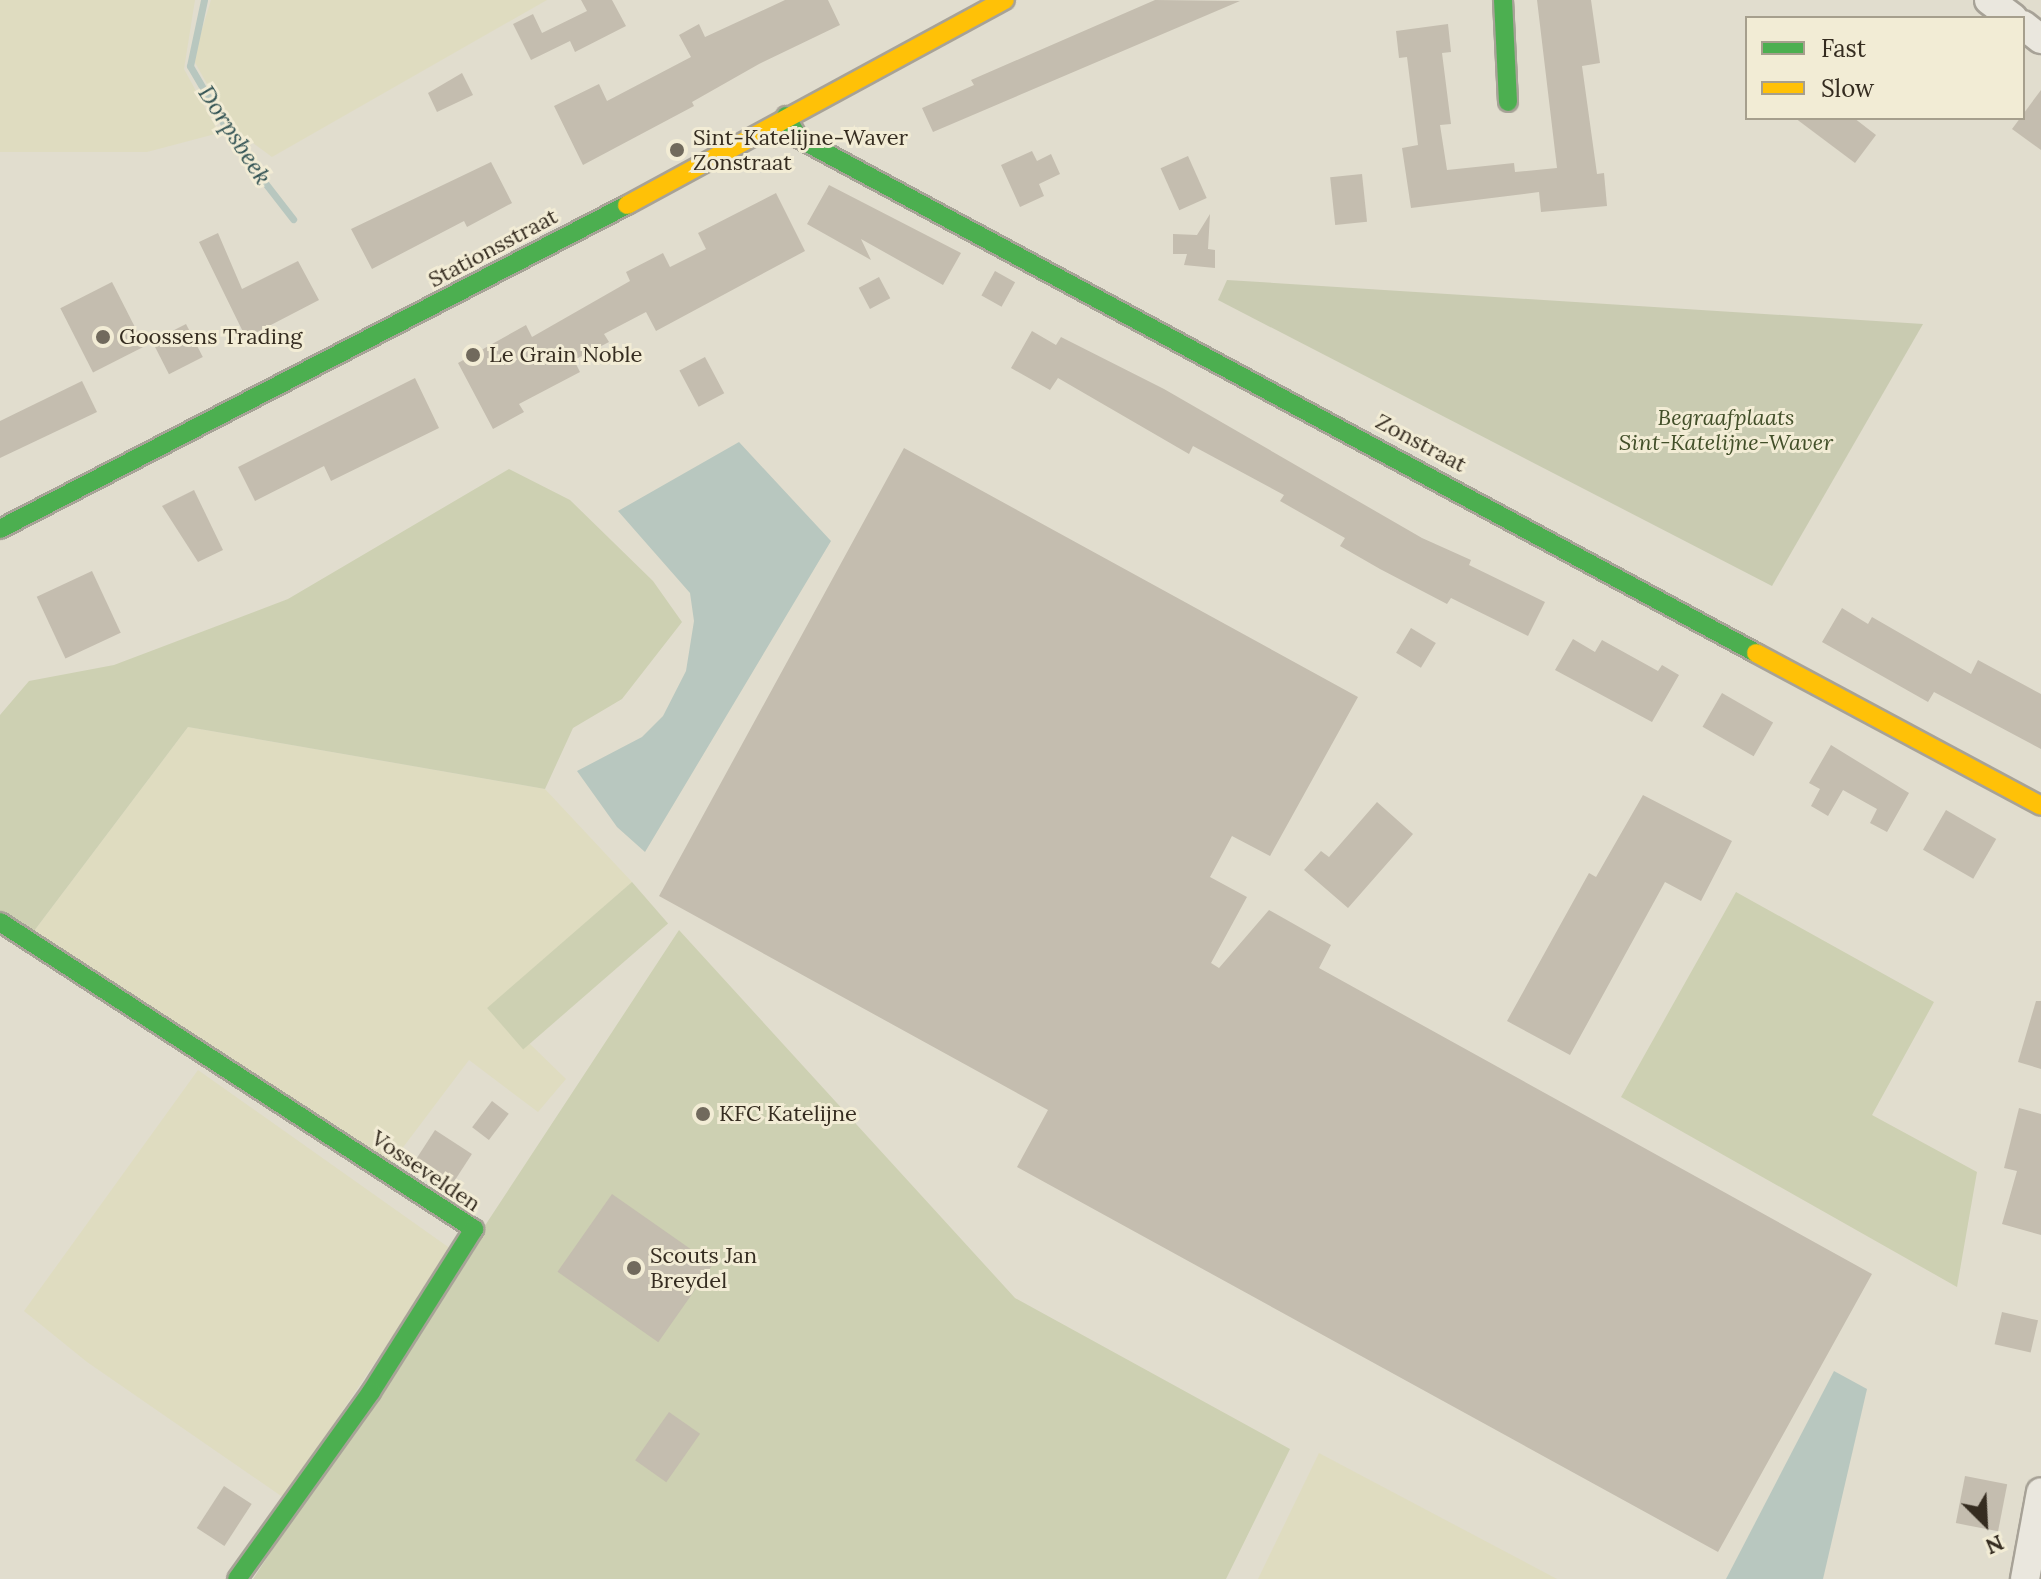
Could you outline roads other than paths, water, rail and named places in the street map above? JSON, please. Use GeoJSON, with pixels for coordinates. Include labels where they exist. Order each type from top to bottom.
{"type":"FeatureCollection","features":[{"type":"Feature","properties":{"kind":"street","name":"Stationsstraat"},"geometry":{"type":"LineString","coordinates":[[0,529],[576,232],[1005,0]]}},
{"type":"Feature","properties":{"kind":"street"},"geometry":{"type":"LineString","coordinates":[[1503,0],[1508,102]]}},
{"type":"Feature","properties":{"kind":"street"},"geometry":{"type":"LineString","coordinates":[[1989,0],[2010,16]]}},
{"type":"Feature","properties":{"kind":"street"},"geometry":{"type":"LineString","coordinates":[[2025,27],[2041,39]]}},
{"type":"Feature","properties":{"kind":"street","name":"Zonstraat"},"geometry":{"type":"LineString","coordinates":[[786,116],[798,138],[2041,806]]}},
{"type":"Feature","properties":{"kind":"street","name":"Vossevelden"},"geometry":{"type":"LineString","coordinates":[[0,922],[474,1229],[371,1392],[237,1579]]}},
{"type":"Feature","properties":{"kind":"street"},"geometry":{"type":"LineString","coordinates":[[2025,1579],[2041,1492]]}},
{"type":"Feature","properties":{"kind":"waterway","name":"Dorpsbeek"},"geometry":{"type":"LineString","coordinates":[[204,0],[190,66],[238,148],[293,219]]}},
{"type":"Feature","properties":{"kind":"place","name":"Sint-Katelijne-Waver Zonstraat"},"geometry":{"type":"Point","coordinates":[677,150]}},
{"type":"Feature","properties":{"kind":"place","name":"Goossens Trading"},"geometry":{"type":"Point","coordinates":[103,337]}},
{"type":"Feature","properties":{"kind":"place","name":"Le Grain Noble"},"geometry":{"type":"Point","coordinates":[473,355]}},
{"type":"Feature","properties":{"kind":"place","name":"KFC Katelijne"},"geometry":{"type":"Point","coordinates":[703,1114]}},
{"type":"Feature","properties":{"kind":"place","name":"Scouts Jan Breydel"},"geometry":{"type":"Point","coordinates":[634,1268]}},
{"type":"Feature","properties":{"kind":"park label","name":"Begraafplaats Sint-Katelijne-Waver"},"geometry":{"type":"Point","coordinates":[1726,430]}}]}
